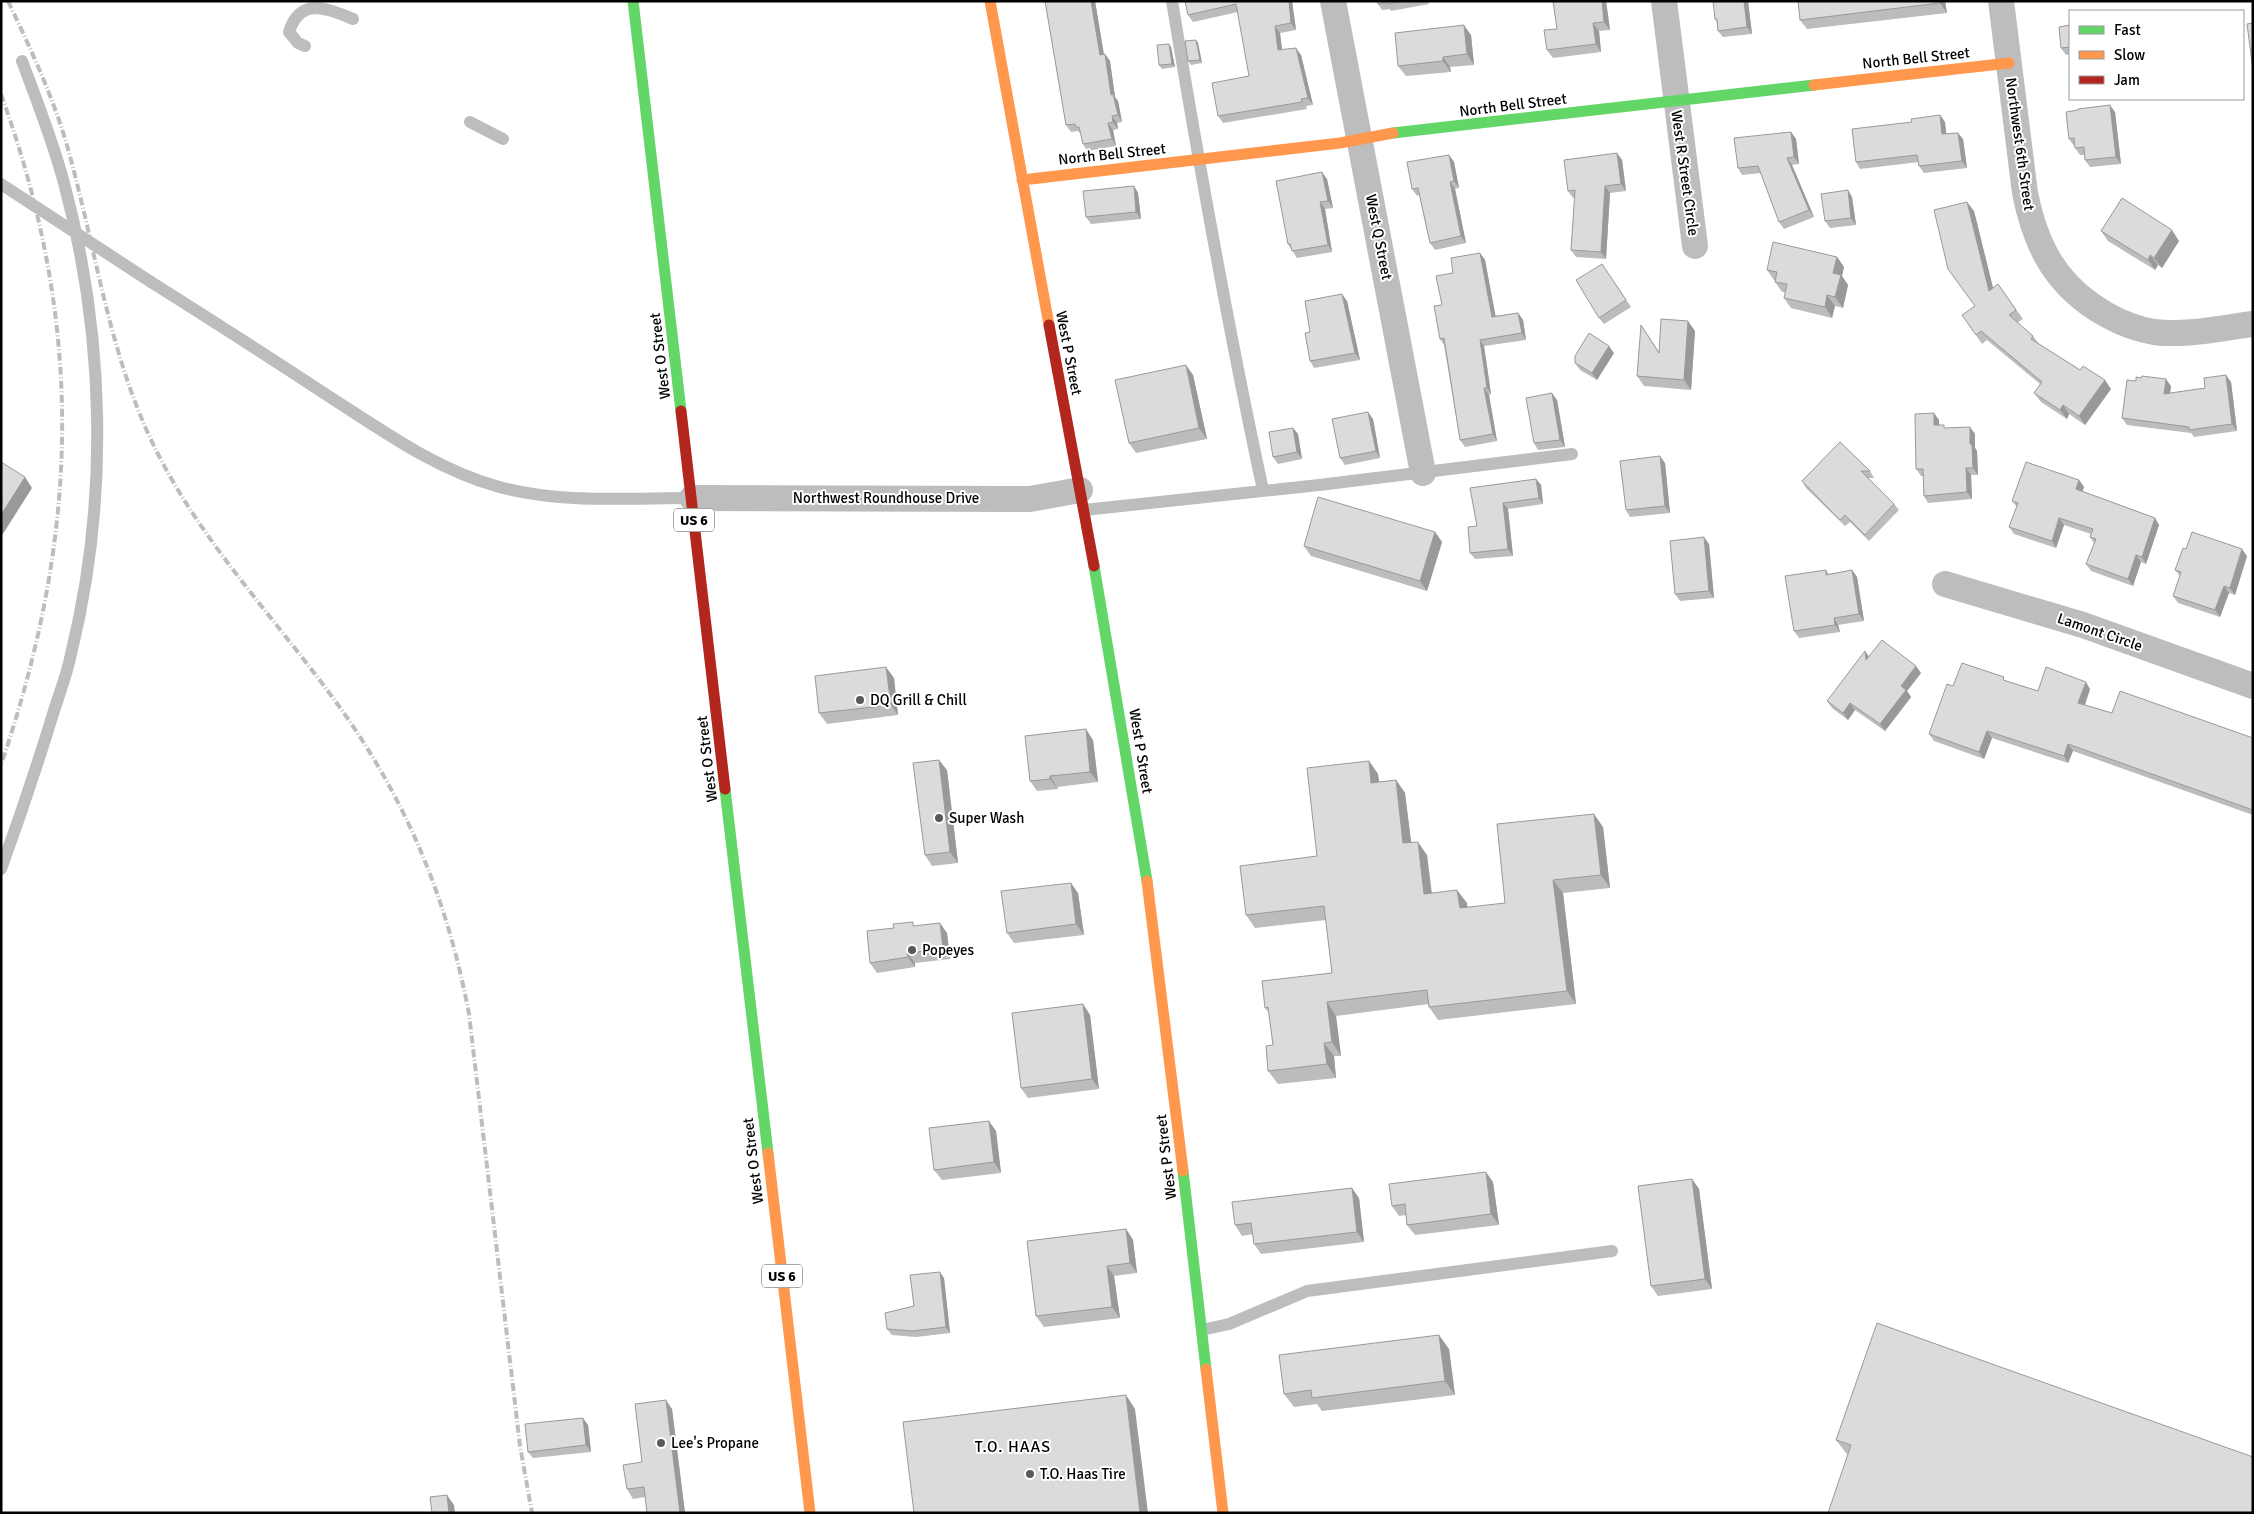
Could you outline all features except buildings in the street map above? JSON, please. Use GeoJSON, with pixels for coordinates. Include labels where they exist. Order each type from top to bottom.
{"type":"FeatureCollection","features":[{"type":"Feature","properties":{"kind":"street","name":"West O Street"},"geometry":{"type":"LineString","coordinates":[[633,1],[810,1513]]}},
{"type":"Feature","properties":{"kind":"street","name":"West P Street"},"geometry":{"type":"LineString","coordinates":[[990,1],[1082,500],[1143,852],[1223,1513]]}},
{"type":"Feature","properties":{"kind":"street","name":"West Q Street"},"geometry":{"type":"LineString","coordinates":[[1333,1],[1423,473]]}},
{"type":"Feature","properties":{"kind":"street","name":"West R Street Circle"},"geometry":{"type":"LineString","coordinates":[[1664,1],[1695,246]]}},
{"type":"Feature","properties":{"kind":"street","name":"Northwest 6th Street"},"geometry":{"type":"LineString","coordinates":[[2001,1],[2025,193],[2031,222],[2052,268],[2069,288],[2090,306],[2114,319],[2140,329],[2181,332],[2253,324]]}},
{"type":"Feature","properties":{"kind":"street","name":"North Bell Street"},"geometry":{"type":"LineString","coordinates":[[1022,180],[1360,139],[1382,134],[2009,63]]}},
{"type":"Feature","properties":{"kind":"street","name":"Northwest Roundhouse Drive"},"geometry":{"type":"LineString","coordinates":[[692,498],[1082,500]]}},
{"type":"Feature","properties":{"kind":"street","name":"Lamont Circle"},"geometry":{"type":"LineString","coordinates":[[1945,584],[2083,625],[2253,686]]}},
{"type":"Feature","properties":{"kind":"lane"},"geometry":{"type":"LineString","coordinates":[[1172,1],[1239,378],[1263,490]]}},
{"type":"Feature","properties":{"kind":"lane"},"geometry":{"type":"LineString","coordinates":[[306,46],[298,43],[289,32],[292,17],[301,5],[312,2],[353,19]]}},
{"type":"Feature","properties":{"kind":"lane"},"geometry":{"type":"LineString","coordinates":[[1,869],[29,792],[71,655],[87,573],[94,517],[98,409],[94,350],[79,251],[64,184],[49,132],[22,61]]}},
{"type":"Feature","properties":{"kind":"lane"},"geometry":{"type":"LineString","coordinates":[[470,122],[503,139]]}},
{"type":"Feature","properties":{"kind":"lane"},"geometry":{"type":"LineString","coordinates":[[1,184],[395,438],[464,475],[519,492],[563,497],[692,498]]}},
{"type":"Feature","properties":{"kind":"lane"},"geometry":{"type":"LineString","coordinates":[[1082,500],[1263,490],[1423,473],[1572,454]]}},
{"type":"Feature","properties":{"kind":"lane"},"geometry":{"type":"LineString","coordinates":[[1202,1330],[1229,1324],[1307,1291],[1612,1251]]}},
{"type":"Feature","properties":{"kind":"railway"},"geometry":{"type":"LineString","coordinates":[[8,1],[36,61],[60,122],[116,343],[139,412],[154,446],[173,482],[217,549],[317,677],[365,744],[405,817],[437,893],[450,932],[469,1014],[520,1446],[532,1513]]}},
{"type":"Feature","properties":{"kind":"railway"},"geometry":{"type":"LineString","coordinates":[[1,94],[28,180],[48,264],[59,347],[62,430],[58,512],[46,595],[27,679],[1,765]]}},
{"type":"Feature","properties":{"kind":"traffic: fast"},"geometry":{"type":"LineString","coordinates":[[633,1],[681,411]]}},
{"type":"Feature","properties":{"kind":"traffic: fast"},"geometry":{"type":"LineString","coordinates":[[1393,133],[1814,85]]}},
{"type":"Feature","properties":{"kind":"traffic: fast"},"geometry":{"type":"LineString","coordinates":[[1094,566],[1147,881]]}},
{"type":"Feature","properties":{"kind":"traffic: fast"},"geometry":{"type":"LineString","coordinates":[[725,789],[768,1153]]}},
{"type":"Feature","properties":{"kind":"traffic: fast"},"geometry":{"type":"LineString","coordinates":[[1183,1171],[1206,1369]]}},
{"type":"Feature","properties":{"kind":"traffic: slow"},"geometry":{"type":"LineString","coordinates":[[990,1],[1049,325]]}},
{"type":"Feature","properties":{"kind":"traffic: slow"},"geometry":{"type":"LineString","coordinates":[[1814,85],[2009,63]]}},
{"type":"Feature","properties":{"kind":"traffic: slow"},"geometry":{"type":"LineString","coordinates":[[1022,180],[1340,143],[1393,133]]}},
{"type":"Feature","properties":{"kind":"traffic: slow"},"geometry":{"type":"LineString","coordinates":[[1147,881],[1183,1171]]}},
{"type":"Feature","properties":{"kind":"traffic: slow"},"geometry":{"type":"LineString","coordinates":[[768,1153],[810,1513]]}},
{"type":"Feature","properties":{"kind":"traffic: slow"},"geometry":{"type":"LineString","coordinates":[[1206,1369],[1223,1513]]}},
{"type":"Feature","properties":{"kind":"traffic: jam"},"geometry":{"type":"LineString","coordinates":[[1049,325],[1094,566]]}},
{"type":"Feature","properties":{"kind":"traffic: jam"},"geometry":{"type":"LineString","coordinates":[[681,411],[725,789]]}},
{"type":"Feature","properties":{"kind":"place","name":"DQ Grill & Chill"},"geometry":{"type":"Point","coordinates":[860,700]}},
{"type":"Feature","properties":{"kind":"place","name":"Super Wash"},"geometry":{"type":"Point","coordinates":[939,818]}},
{"type":"Feature","properties":{"kind":"place","name":"Popeyes"},"geometry":{"type":"Point","coordinates":[912,950]}},
{"type":"Feature","properties":{"kind":"place","name":"Lee's Propane"},"geometry":{"type":"Point","coordinates":[661,1443]}},
{"type":"Feature","properties":{"kind":"place","name":"T.O. Haas Tire"},"geometry":{"type":"Point","coordinates":[1030,1474]}},
{"type":"Feature","properties":{"kind":"district","name":"T.O. HAAS"},"geometry":{"type":"Point","coordinates":[1013,1447]}}]}
